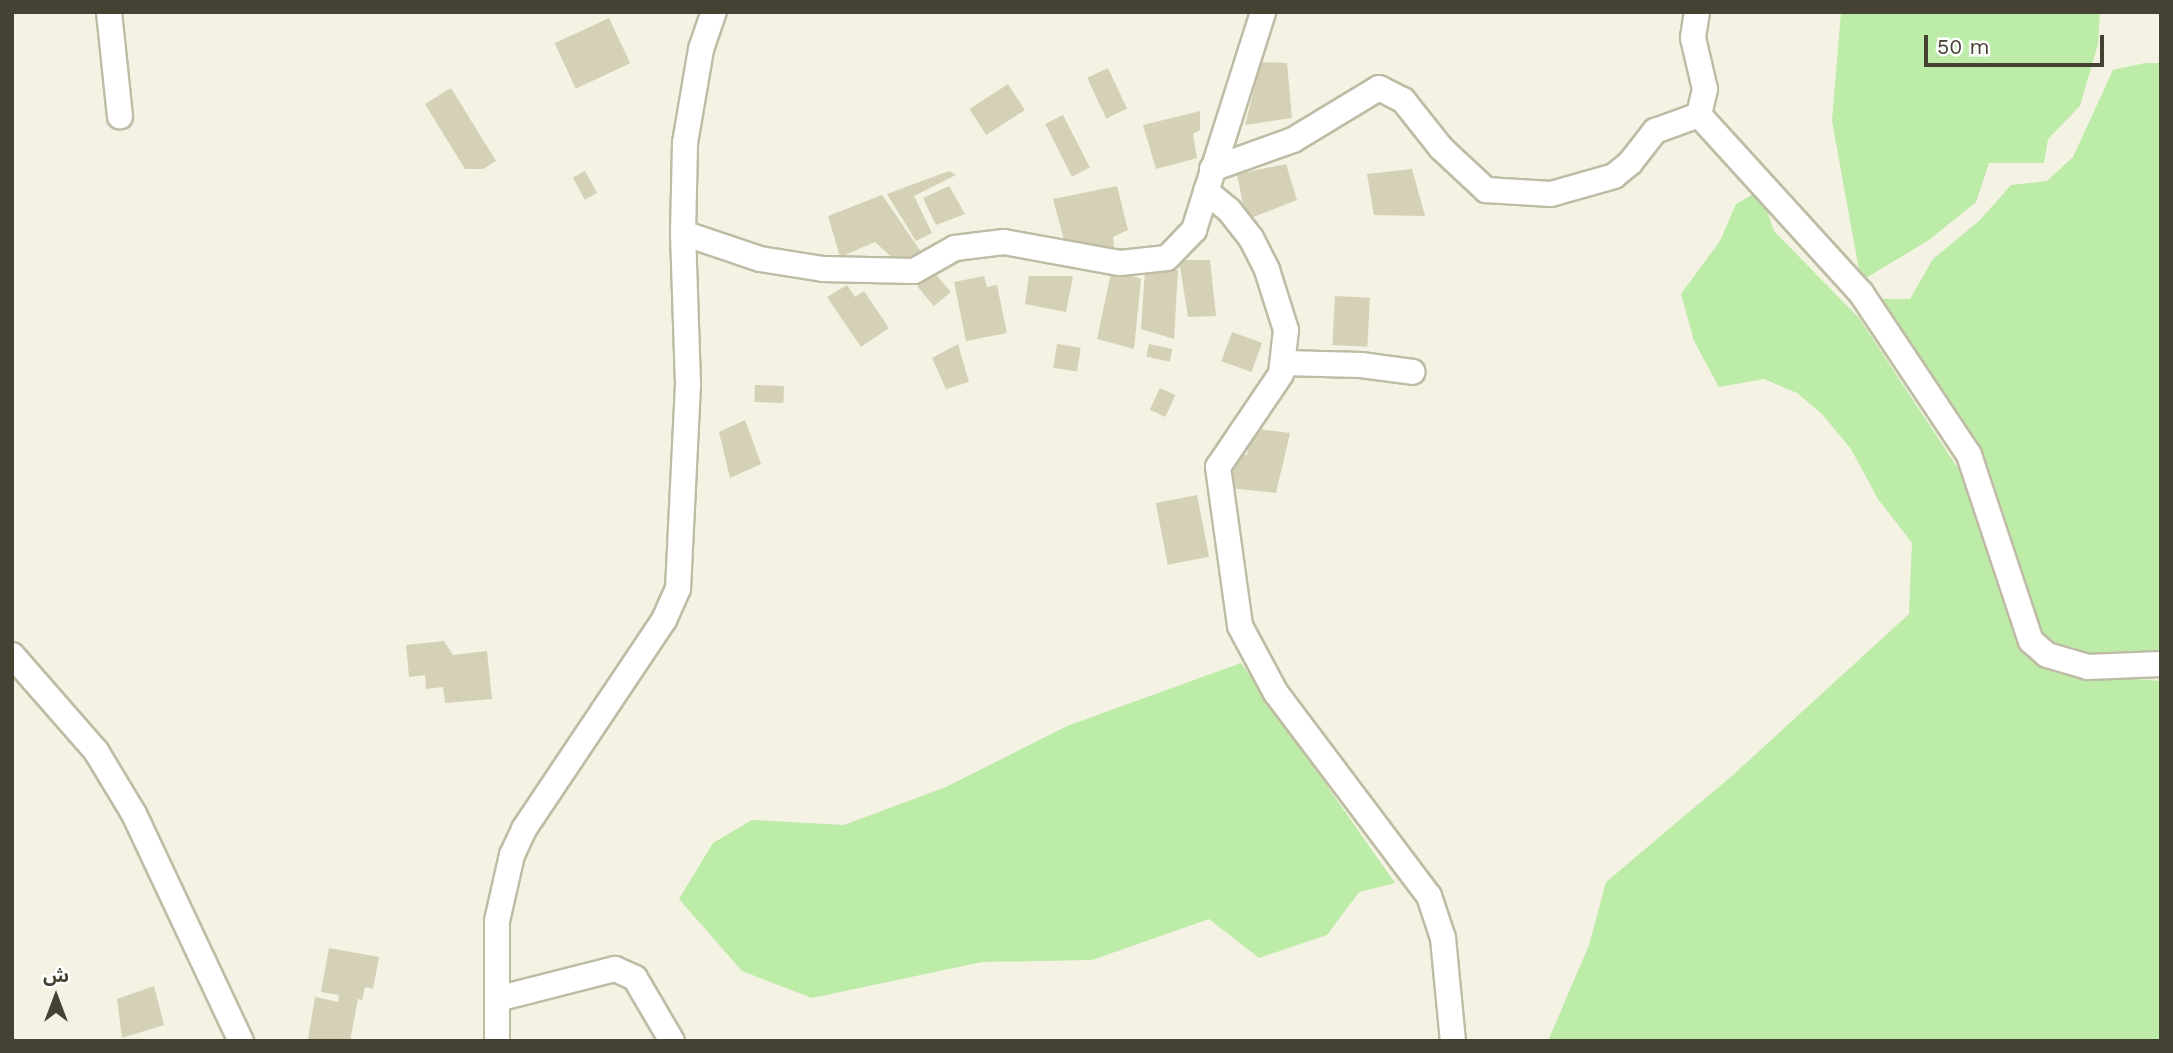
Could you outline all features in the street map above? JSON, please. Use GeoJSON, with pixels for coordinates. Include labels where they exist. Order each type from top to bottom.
{"type":"FeatureCollection","features":[{"type":"Feature","properties":{"kind":"street"},"geometry":{"type":"LineString","coordinates":[[109,12],[120,116]]}},
{"type":"Feature","properties":{"kind":"street"},"geometry":{"type":"LineString","coordinates":[[497,1041],[499,908],[512,855],[524,830],[664,620],[678,589],[688,384],[683,233],[690,103],[714,12]]}},
{"type":"Feature","properties":{"kind":"street"},"geometry":{"type":"LineString","coordinates":[[683,233],[760,259],[823,269],[914,271],[954,248],[1004,242],[1145,263],[1180,250],[1194,230],[1263,12]]}},
{"type":"Feature","properties":{"kind":"street"},"geometry":{"type":"LineString","coordinates":[[1697,12],[1693,38],[1705,89],[1699,115]]}},
{"type":"Feature","properties":{"kind":"street"},"geometry":{"type":"LineString","coordinates":[[1209,180],[1293,140],[1379,88],[1403,100],[1441,148],[1486,190],[1551,194],[1614,176],[1630,163],[1655,131],[1699,115]]}},
{"type":"Feature","properties":{"kind":"street"},"geometry":{"type":"LineString","coordinates":[[1699,115],[1861,293],[1969,455],[2031,641],[2047,655],[2088,667],[2161,664]]}},
{"type":"Feature","properties":{"kind":"street"},"geometry":{"type":"LineString","coordinates":[[1209,180],[1267,270],[1286,330],[1283,363],[1269,396],[1229,445],[1218,467],[1240,626],[1276,693],[1429,897],[1443,938],[1453,1041]]}},
{"type":"Feature","properties":{"kind":"street"},"geometry":{"type":"LineString","coordinates":[[1283,363],[1362,365],[1413,372]]}},
{"type":"Feature","properties":{"kind":"street"},"geometry":{"type":"LineString","coordinates":[[12,655],[20,681],[96,751],[135,814],[241,1041]]}},
{"type":"Feature","properties":{"kind":"street"},"geometry":{"type":"LineString","coordinates":[[497,999],[615,970],[635,978],[672,1041]]}},
{"type":"Feature","properties":{"kind":"green space"},"geometry":{"type":"Polygon","coordinates":[[[1841,12],[2100,12],[2098,44],[2080,106],[2048,139],[2044,163],[1989,163],[1976,202],[1929,240],[1861,281],[1832,121],[1841,12]]]}},
{"type":"Feature","properties":{"kind":"green space"},"geometry":{"type":"Polygon","coordinates":[[[2145,63],[2161,63],[2161,652],[2073,655],[2038,641],[2000,532],[1991,479],[1875,299],[1910,299],[1933,259],[1979,221],[2011,185],[2047,181],[2073,157],[2113,70],[2145,63]]]}},
{"type":"Feature","properties":{"kind":"green space"},"geometry":{"type":"Polygon","coordinates":[[[1755,193],[1764,202],[1774,231],[1859,318],[1969,485],[2029,651],[2054,672],[2161,681],[2161,1041],[1548,1041],[1589,945],[1606,882],[1733,775],[1909,614],[1912,543],[1878,499],[1851,449],[1822,414],[1797,393],[1764,379],[1719,387],[1694,341],[1681,294],[1720,241],[1736,204],[1755,193]]]}},
{"type":"Feature","properties":{"kind":"green space"},"geometry":{"type":"Polygon","coordinates":[[[1241,663],[1395,883],[1359,892],[1327,935],[1259,958],[1209,919],[1092,960],[982,962],[812,998],[742,971],[679,899],[713,843],[752,820],[844,825],[946,787],[1067,726],[1241,663]]]}},
{"type":"Feature","properties":{"kind":"building"},"geometry":{"type":"Polygon","coordinates":[[[609,18],[630,63],[576,89],[555,43],[609,18]]]}},
{"type":"Feature","properties":{"kind":"building"},"geometry":{"type":"Polygon","coordinates":[[[1261,62],[1287,63],[1292,118],[1245,125],[1261,62]]]}},
{"type":"Feature","properties":{"kind":"building"},"geometry":{"type":"Polygon","coordinates":[[[1108,68],[1127,109],[1106,119],[1087,78],[1108,68]]]}},
{"type":"Feature","properties":{"kind":"building"},"geometry":{"type":"Polygon","coordinates":[[[1008,84],[1025,110],[986,135],[969,109],[1008,84]]]}},
{"type":"Feature","properties":{"kind":"building"},"geometry":{"type":"Polygon","coordinates":[[[451,88],[496,161],[483,169],[465,169],[425,104],[451,88]]]}},
{"type":"Feature","properties":{"kind":"building"},"geometry":{"type":"Polygon","coordinates":[[[1200,111],[1200,130],[1193,134],[1197,158],[1156,169],[1143,125],[1200,111]]]}},
{"type":"Feature","properties":{"kind":"building"},"geometry":{"type":"Polygon","coordinates":[[[1063,115],[1090,168],[1072,177],[1045,124],[1063,115]]]}},
{"type":"Feature","properties":{"kind":"building"},"geometry":{"type":"Polygon","coordinates":[[[1286,164],[1297,200],[1246,220],[1237,174],[1286,164]]]}},
{"type":"Feature","properties":{"kind":"building"},"geometry":{"type":"Polygon","coordinates":[[[1412,169],[1425,216],[1374,215],[1367,174],[1412,169]]]}},
{"type":"Feature","properties":{"kind":"building"},"geometry":{"type":"Polygon","coordinates":[[[585,171],[597,193],[585,200],[573,178],[585,171]]]}},
{"type":"Feature","properties":{"kind":"building"},"geometry":{"type":"Polygon","coordinates":[[[949,171],[956,175],[914,196],[932,233],[916,241],[887,194],[949,171]]]}},
{"type":"Feature","properties":{"kind":"building"},"geometry":{"type":"Polygon","coordinates":[[[949,186],[965,214],[936,225],[923,198],[949,186]]]}},
{"type":"Feature","properties":{"kind":"building"},"geometry":{"type":"Polygon","coordinates":[[[1117,186],[1128,230],[1113,237],[1114,247],[1065,244],[1053,199],[1117,186]]]}},
{"type":"Feature","properties":{"kind":"building"},"geometry":{"type":"Polygon","coordinates":[[[882,195],[922,253],[897,262],[875,242],[840,257],[828,216],[882,195]]]}},
{"type":"Feature","properties":{"kind":"building"},"geometry":{"type":"Polygon","coordinates":[[[1179,260],[1210,260],[1216,316],[1188,317],[1179,260]]]}},
{"type":"Feature","properties":{"kind":"building"},"geometry":{"type":"Polygon","coordinates":[[[1112,268],[1141,279],[1134,349],[1097,339],[1112,268]]]}},
{"type":"Feature","properties":{"kind":"building"},"geometry":{"type":"Polygon","coordinates":[[[1145,270],[1178,270],[1174,339],[1141,329],[1145,270]]]}},
{"type":"Feature","properties":{"kind":"building"},"geometry":{"type":"Polygon","coordinates":[[[934,272],[951,292],[934,306],[917,286],[934,272]]]}},
{"type":"Feature","properties":{"kind":"building"},"geometry":{"type":"Polygon","coordinates":[[[984,276],[987,287],[997,285],[1007,333],[966,341],[954,282],[984,276]]]}},
{"type":"Feature","properties":{"kind":"building"},"geometry":{"type":"Polygon","coordinates":[[[1029,276],[1073,276],[1066,312],[1025,304],[1029,276]]]}},
{"type":"Feature","properties":{"kind":"building"},"geometry":{"type":"Polygon","coordinates":[[[847,285],[855,297],[864,291],[889,328],[861,347],[827,297],[847,285]]]}},
{"type":"Feature","properties":{"kind":"building"},"geometry":{"type":"Polygon","coordinates":[[[1335,296],[1370,298],[1367,347],[1332,345],[1335,296]]]}},
{"type":"Feature","properties":{"kind":"building"},"geometry":{"type":"Polygon","coordinates":[[[1232,332],[1262,343],[1251,372],[1221,361],[1232,332]]]}},
{"type":"Feature","properties":{"kind":"building"},"geometry":{"type":"Polygon","coordinates":[[[958,344],[969,382],[946,389],[932,358],[958,344]]]}},
{"type":"Feature","properties":{"kind":"building"},"geometry":{"type":"Polygon","coordinates":[[[1057,344],[1081,348],[1077,371],[1053,368],[1057,344]]]}},
{"type":"Feature","properties":{"kind":"building"},"geometry":{"type":"Polygon","coordinates":[[[1149,344],[1172,349],[1170,362],[1146,357],[1149,344]]]}},
{"type":"Feature","properties":{"kind":"building"},"geometry":{"type":"Polygon","coordinates":[[[755,385],[784,386],[783,403],[754,402],[755,385]]]}},
{"type":"Feature","properties":{"kind":"building"},"geometry":{"type":"Polygon","coordinates":[[[1160,388],[1175,395],[1165,417],[1150,410],[1160,388]]]}},
{"type":"Feature","properties":{"kind":"building"},"geometry":{"type":"Polygon","coordinates":[[[745,420],[761,464],[730,478],[719,432],[745,420]]]}},
{"type":"Feature","properties":{"kind":"building"},"geometry":{"type":"Polygon","coordinates":[[[1251,428],[1290,433],[1276,493],[1229,488],[1229,453],[1247,455],[1251,428]]]}},
{"type":"Feature","properties":{"kind":"building"},"geometry":{"type":"Polygon","coordinates":[[[1197,495],[1209,557],[1168,565],[1156,503],[1197,495]]]}},
{"type":"Feature","properties":{"kind":"building"},"geometry":{"type":"Polygon","coordinates":[[[444,641],[453,655],[487,651],[492,699],[445,703],[443,687],[426,689],[425,675],[409,677],[406,645],[444,641]]]}},
{"type":"Feature","properties":{"kind":"building"},"geometry":{"type":"Polygon","coordinates":[[[329,948],[379,957],[373,989],[365,987],[362,1000],[358,999],[350,1041],[308,1039],[315,997],[338,1002],[339,995],[321,992],[329,948]]]}},
{"type":"Feature","properties":{"kind":"building"},"geometry":{"type":"Polygon","coordinates":[[[154,986],[164,1025],[122,1038],[117,999],[154,986]]]}}]}
